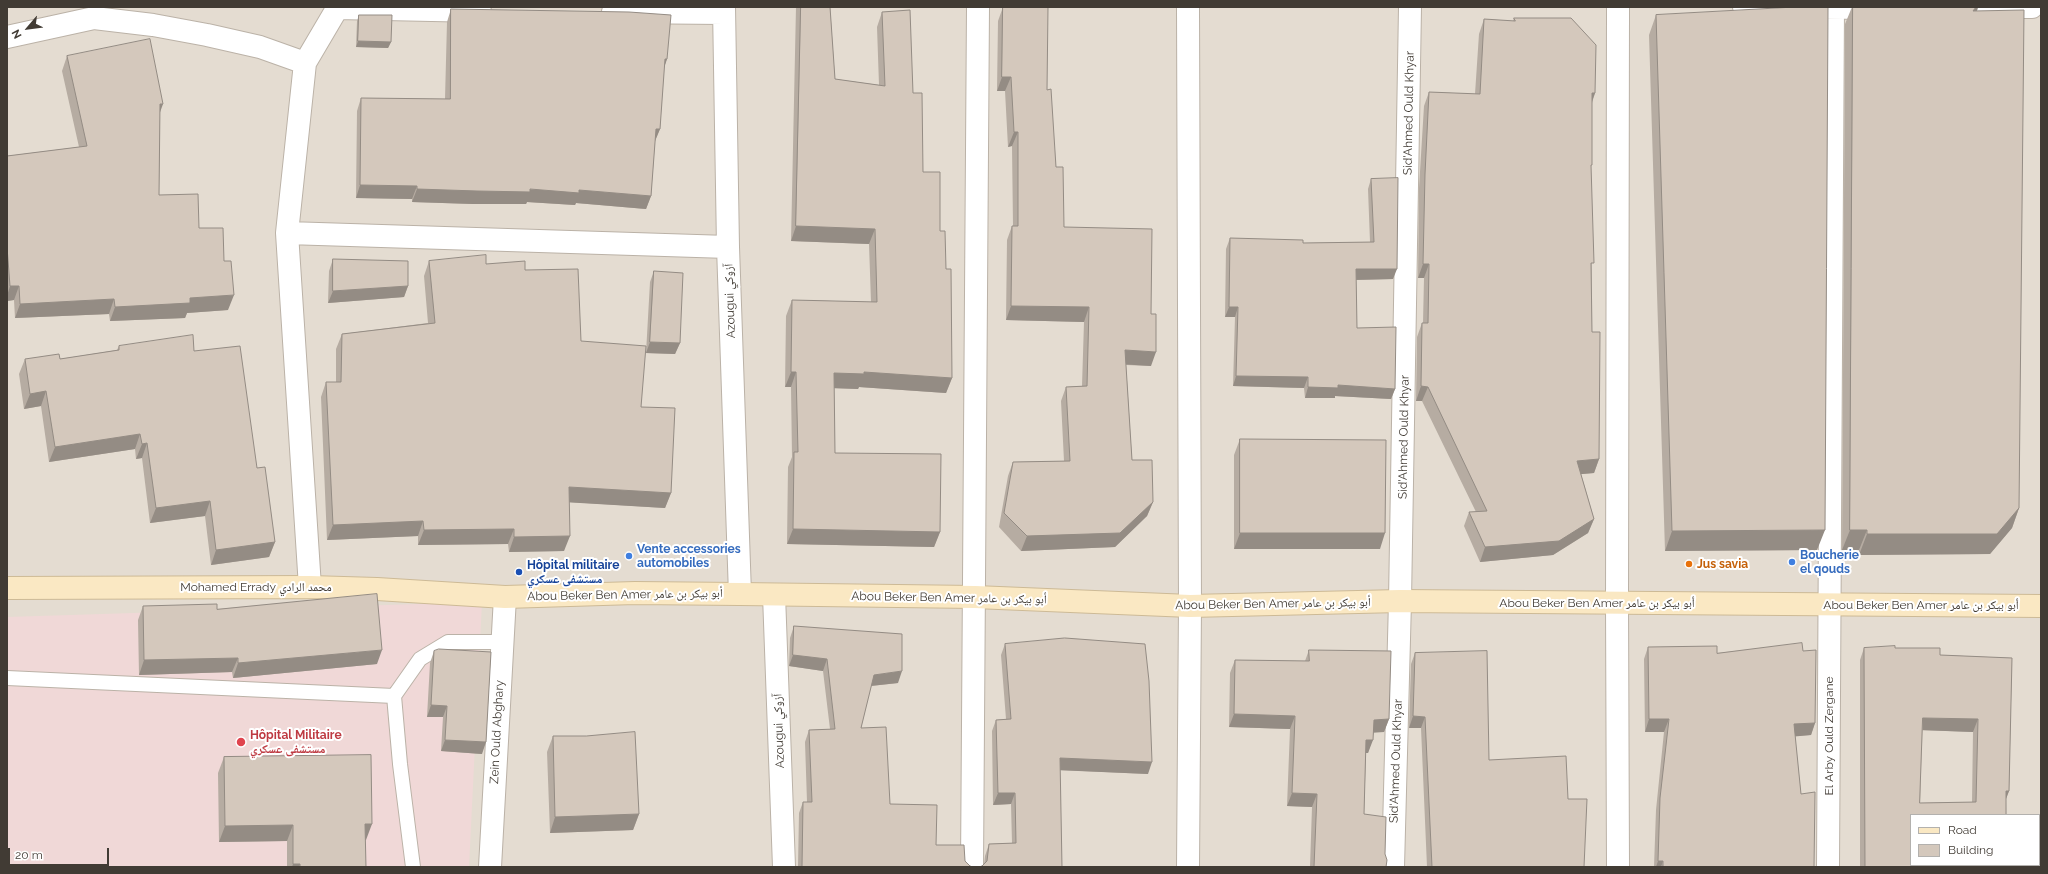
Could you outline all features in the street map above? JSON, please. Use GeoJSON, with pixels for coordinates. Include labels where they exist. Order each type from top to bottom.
{"type":"FeatureCollection","features":[{"type":"Feature","properties":{"kind":"street"},"geometry":{"type":"LineString","coordinates":[[310,587],[287,233],[305,63],[338,7],[496,11]]}},
{"type":"Feature","properties":{"kind":"street"},"geometry":{"type":"LineString","coordinates":[[972,867],[978,7]]}},
{"type":"Feature","properties":{"kind":"street"},"geometry":{"type":"LineString","coordinates":[[1188,7],[1190,606],[1188,867]]}},
{"type":"Feature","properties":{"kind":"street","name":"Sid'Ahmed Ould Khyar"},"geometry":{"type":"LineString","coordinates":[[1393,867],[1400,601],[1410,7]]}},
{"type":"Feature","properties":{"kind":"street"},"geometry":{"type":"LineString","coordinates":[[1618,7],[1618,867]]}},
{"type":"Feature","properties":{"kind":"street"},"geometry":{"type":"LineString","coordinates":[[1744,7],[1904,8]]}},
{"type":"Feature","properties":{"kind":"street","name":"El Arby Ould Zergane"},"geometry":{"type":"LineString","coordinates":[[1828,867],[1828,605],[1833,7]]}},
{"type":"Feature","properties":{"kind":"street"},"geometry":{"type":"LineString","coordinates":[[1928,8],[2032,7]]}},
{"type":"Feature","properties":{"kind":"street"},"geometry":{"type":"LineString","coordinates":[[592,12],[724,10]]}},
{"type":"Feature","properties":{"kind":"street","name":"Azougui آزوكي"},"geometry":{"type":"LineString","coordinates":[[724,10],[728,247],[740,594]]}},
{"type":"Feature","properties":{"kind":"street"},"geometry":{"type":"LineString","coordinates":[[7,37],[96,13],[260,47],[305,63]]}},
{"type":"Feature","properties":{"kind":"street"},"geometry":{"type":"LineString","coordinates":[[287,233],[728,247]]}},
{"type":"Feature","properties":{"kind":"street","name":"Mohamed Errady محمد الرادي"},"geometry":{"type":"LineString","coordinates":[[7,588],[310,587],[377,589],[505,597]]}},
{"type":"Feature","properties":{"kind":"street","name":"Abou Beker Ben Amer أبو بيكر بن عامر"},"geometry":{"type":"LineString","coordinates":[[505,597],[634,593],[975,597],[1190,606],[1400,601],[1617,604],[2041,606]]}},
{"type":"Feature","properties":{"kind":"street","name":"Azougui آزوكي"},"geometry":{"type":"LineString","coordinates":[[774,595],[784,867]]}},
{"type":"Feature","properties":{"kind":"street","name":"Zein Ould Abghary"},"geometry":{"type":"LineString","coordinates":[[490,867],[505,597]]}},
{"type":"Feature","properties":{"kind":"lane"},"geometry":{"type":"LineString","coordinates":[[413,867],[400,764],[394,696],[420,659],[448,642],[502,642]]}},
{"type":"Feature","properties":{"kind":"lane"},"geometry":{"type":"LineString","coordinates":[[7,678],[394,696]]}},
{"type":"Feature","properties":{"kind":"shaded area"},"geometry":{"type":"Polygon","coordinates":[[[7,7],[2041,7],[2041,867],[7,867],[7,7]]]}},
{"type":"Feature","properties":{"kind":"shaded area","name":"Hôpital Militaire مستشفى عسكري"},"geometry":{"type":"Polygon","coordinates":[[[482,602],[469,867],[7,867],[7,617],[482,602]]]}},
{"type":"Feature","properties":{"kind":"building"},"geometry":{"type":"Polygon","coordinates":[[[801,7],[830,7],[835,79],[885,86],[882,12],[910,10],[913,93],[922,93],[923,172],[940,172],[940,231],[945,231],[946,269],[951,269],[952,378],[864,372],[864,374],[834,373],[835,453],[941,454],[940,532],[793,529],[794,452],[798,452],[796,372],[791,372],[792,300],[877,302],[875,229],[796,226],[801,7]]]}},
{"type":"Feature","properties":{"kind":"building"},"geometry":{"type":"Polygon","coordinates":[[[1003,7],[1048,7],[1047,90],[1051,89],[1056,167],[1063,167],[1064,227],[1152,229],[1151,314],[1156,314],[1156,352],[1125,350],[1132,460],[1152,460],[1153,502],[1120,533],[1027,536],[1004,513],[1013,462],[1070,461],[1066,387],[1087,386],[1089,307],[1011,306],[1012,226],[1018,226],[1018,132],[1014,132],[1011,77],[1002,77],[1003,7]]]}},
{"type":"Feature","properties":{"kind":"building"},"geometry":{"type":"Polygon","coordinates":[[[1795,7],[1828,7],[1825,530],[1672,531],[1656,15],[1795,7]]]}},
{"type":"Feature","properties":{"kind":"building"},"geometry":{"type":"Polygon","coordinates":[[[1853,7],[1976,7],[1973,11],[2024,10],[2019,508],[1997,534],[1867,534],[1867,530],[1850,530],[1853,7]]]}},
{"type":"Feature","properties":{"kind":"building"},"geometry":{"type":"Polygon","coordinates":[[[451,9],[629,12],[671,15],[667,59],[665,59],[660,129],[656,129],[651,196],[579,190],[579,193],[530,189],[530,192],[477,191],[417,189],[417,186],[360,185],[361,98],[450,99],[451,9]]]}},
{"type":"Feature","properties":{"kind":"building"},"geometry":{"type":"Polygon","coordinates":[[[359,15],[392,15],[391,42],[358,41],[359,15]]]}},
{"type":"Feature","properties":{"kind":"building"},"geometry":{"type":"Polygon","coordinates":[[[1514,18],[1571,18],[1596,45],[1595,93],[1592,93],[1591,165],[1594,263],[1591,263],[1592,332],[1600,332],[1599,459],[1577,461],[1594,519],[1559,541],[1485,547],[1469,512],[1487,511],[1428,387],[1421,386],[1422,323],[1428,323],[1429,264],[1423,264],[1429,92],[1480,94],[1484,19],[1515,21],[1514,18]]]}},
{"type":"Feature","properties":{"kind":"building"},"geometry":{"type":"Polygon","coordinates":[[[150,39],[163,104],[160,104],[159,195],[198,194],[199,228],[223,228],[224,261],[231,261],[234,295],[190,298],[190,303],[115,307],[114,299],[20,304],[19,286],[10,286],[7,247],[7,156],[87,146],[67,56],[150,39]]]}},
{"type":"Feature","properties":{"kind":"building"},"geometry":{"type":"Polygon","coordinates":[[[1398,178],[1397,269],[1356,269],[1357,328],[1396,327],[1395,389],[1338,385],[1338,388],[1308,387],[1308,377],[1236,376],[1238,307],[1229,307],[1230,238],[1303,240],[1303,243],[1374,242],[1371,179],[1398,178]]]}},
{"type":"Feature","properties":{"kind":"building"},"geometry":{"type":"Polygon","coordinates":[[[486,255],[486,264],[525,261],[525,270],[578,269],[581,341],[646,346],[641,407],[675,408],[671,493],[569,487],[570,536],[514,537],[514,529],[424,530],[423,521],[333,525],[326,382],[341,382],[342,334],[435,323],[429,261],[486,255]]]}},
{"type":"Feature","properties":{"kind":"building"},"geometry":{"type":"Polygon","coordinates":[[[333,259],[408,261],[408,286],[333,291],[333,259]]]}},
{"type":"Feature","properties":{"kind":"building"},"geometry":{"type":"Polygon","coordinates":[[[654,271],[683,273],[680,343],[650,342],[654,271]]]}},
{"type":"Feature","properties":{"kind":"building"},"geometry":{"type":"Polygon","coordinates":[[[193,335],[194,351],[240,346],[257,468],[265,467],[275,542],[216,550],[210,501],[156,508],[147,443],[142,444],[140,434],[55,447],[46,391],[30,394],[25,359],[59,354],[60,359],[119,350],[119,346],[193,335]]]}},
{"type":"Feature","properties":{"kind":"building"},"geometry":{"type":"Polygon","coordinates":[[[1240,439],[1386,440],[1385,533],[1240,533],[1240,439]]]}},
{"type":"Feature","properties":{"kind":"building"},"geometry":{"type":"Polygon","coordinates":[[[377,594],[382,650],[238,663],[238,658],[144,660],[143,606],[217,604],[217,609],[377,594]]]}},
{"type":"Feature","properties":{"kind":"building"},"geometry":{"type":"Polygon","coordinates":[[[794,626],[902,634],[902,671],[874,675],[861,728],[886,727],[890,804],[937,805],[936,845],[964,845],[965,861],[973,867],[802,867],[803,802],[812,802],[809,730],[835,729],[827,659],[793,655],[794,626]]]}},
{"type":"Feature","properties":{"kind":"building"},"geometry":{"type":"Polygon","coordinates":[[[1065,638],[1145,644],[1149,681],[1152,762],[1060,758],[1062,867],[979,867],[987,861],[989,844],[1016,843],[1015,793],[998,793],[996,720],[1011,719],[1005,644],[1065,638]]]}},
{"type":"Feature","properties":{"kind":"building"},"geometry":{"type":"Polygon","coordinates":[[[1802,643],[1803,651],[1816,650],[1815,723],[1794,724],[1801,794],[1815,792],[1814,867],[1663,867],[1663,861],[1658,861],[1660,798],[1669,719],[1649,719],[1648,647],[1717,646],[1717,653],[1802,643]]]}},
{"type":"Feature","properties":{"kind":"building"},"geometry":{"type":"Polygon","coordinates":[[[1895,646],[1895,648],[1940,648],[1940,655],[2012,658],[2009,791],[2006,791],[2006,814],[1910,814],[1910,866],[2007,867],[1865,867],[1864,648],[1895,646]],[[1923,718],[1920,803],[1976,802],[1978,719],[1923,718]]]}},
{"type":"Feature","properties":{"kind":"building"},"geometry":{"type":"Polygon","coordinates":[[[439,649],[491,652],[486,742],[445,740],[447,706],[431,705],[434,651],[439,649]]]}},
{"type":"Feature","properties":{"kind":"building"},"geometry":{"type":"Polygon","coordinates":[[[1309,650],[1391,651],[1389,719],[1374,720],[1373,740],[1366,740],[1364,814],[1386,817],[1386,867],[1314,867],[1317,794],[1292,793],[1295,716],[1234,714],[1235,660],[1309,661],[1309,650]]]}},
{"type":"Feature","properties":{"kind":"building"},"geometry":{"type":"Polygon","coordinates":[[[1487,651],[1489,760],[1566,756],[1568,799],[1587,799],[1584,867],[1432,867],[1425,717],[1413,716],[1415,653],[1487,651]]]}},
{"type":"Feature","properties":{"kind":"building"},"geometry":{"type":"Polygon","coordinates":[[[635,732],[639,814],[555,817],[553,736],[586,736],[635,732]]]}},
{"type":"Feature","properties":{"kind":"building"},"geometry":{"type":"Polygon","coordinates":[[[371,755],[372,824],[365,824],[366,867],[300,867],[300,864],[293,864],[293,825],[225,826],[224,757],[371,755]]]}},
{"type":"Feature","properties":{"kind":"place","name":"Vente accessories automobiles"},"geometry":{"type":"Point","coordinates":[629,556]}},
{"type":"Feature","properties":{"kind":"place","name":"Boucherie el qouds"},"geometry":{"type":"Point","coordinates":[1792,562]}},
{"type":"Feature","properties":{"kind":"place","name":"Jus savia"},"geometry":{"type":"Point","coordinates":[1689,564]}},
{"type":"Feature","properties":{"kind":"place","name":"Hôpital militaire مستشفى عسكري"},"geometry":{"type":"Point","coordinates":[519,572]}},
{"type":"Feature","properties":{"kind":"place","name":"Hôpital Militaire مستشفى عسكري"},"geometry":{"type":"Point","coordinates":[241,742]}}]}
